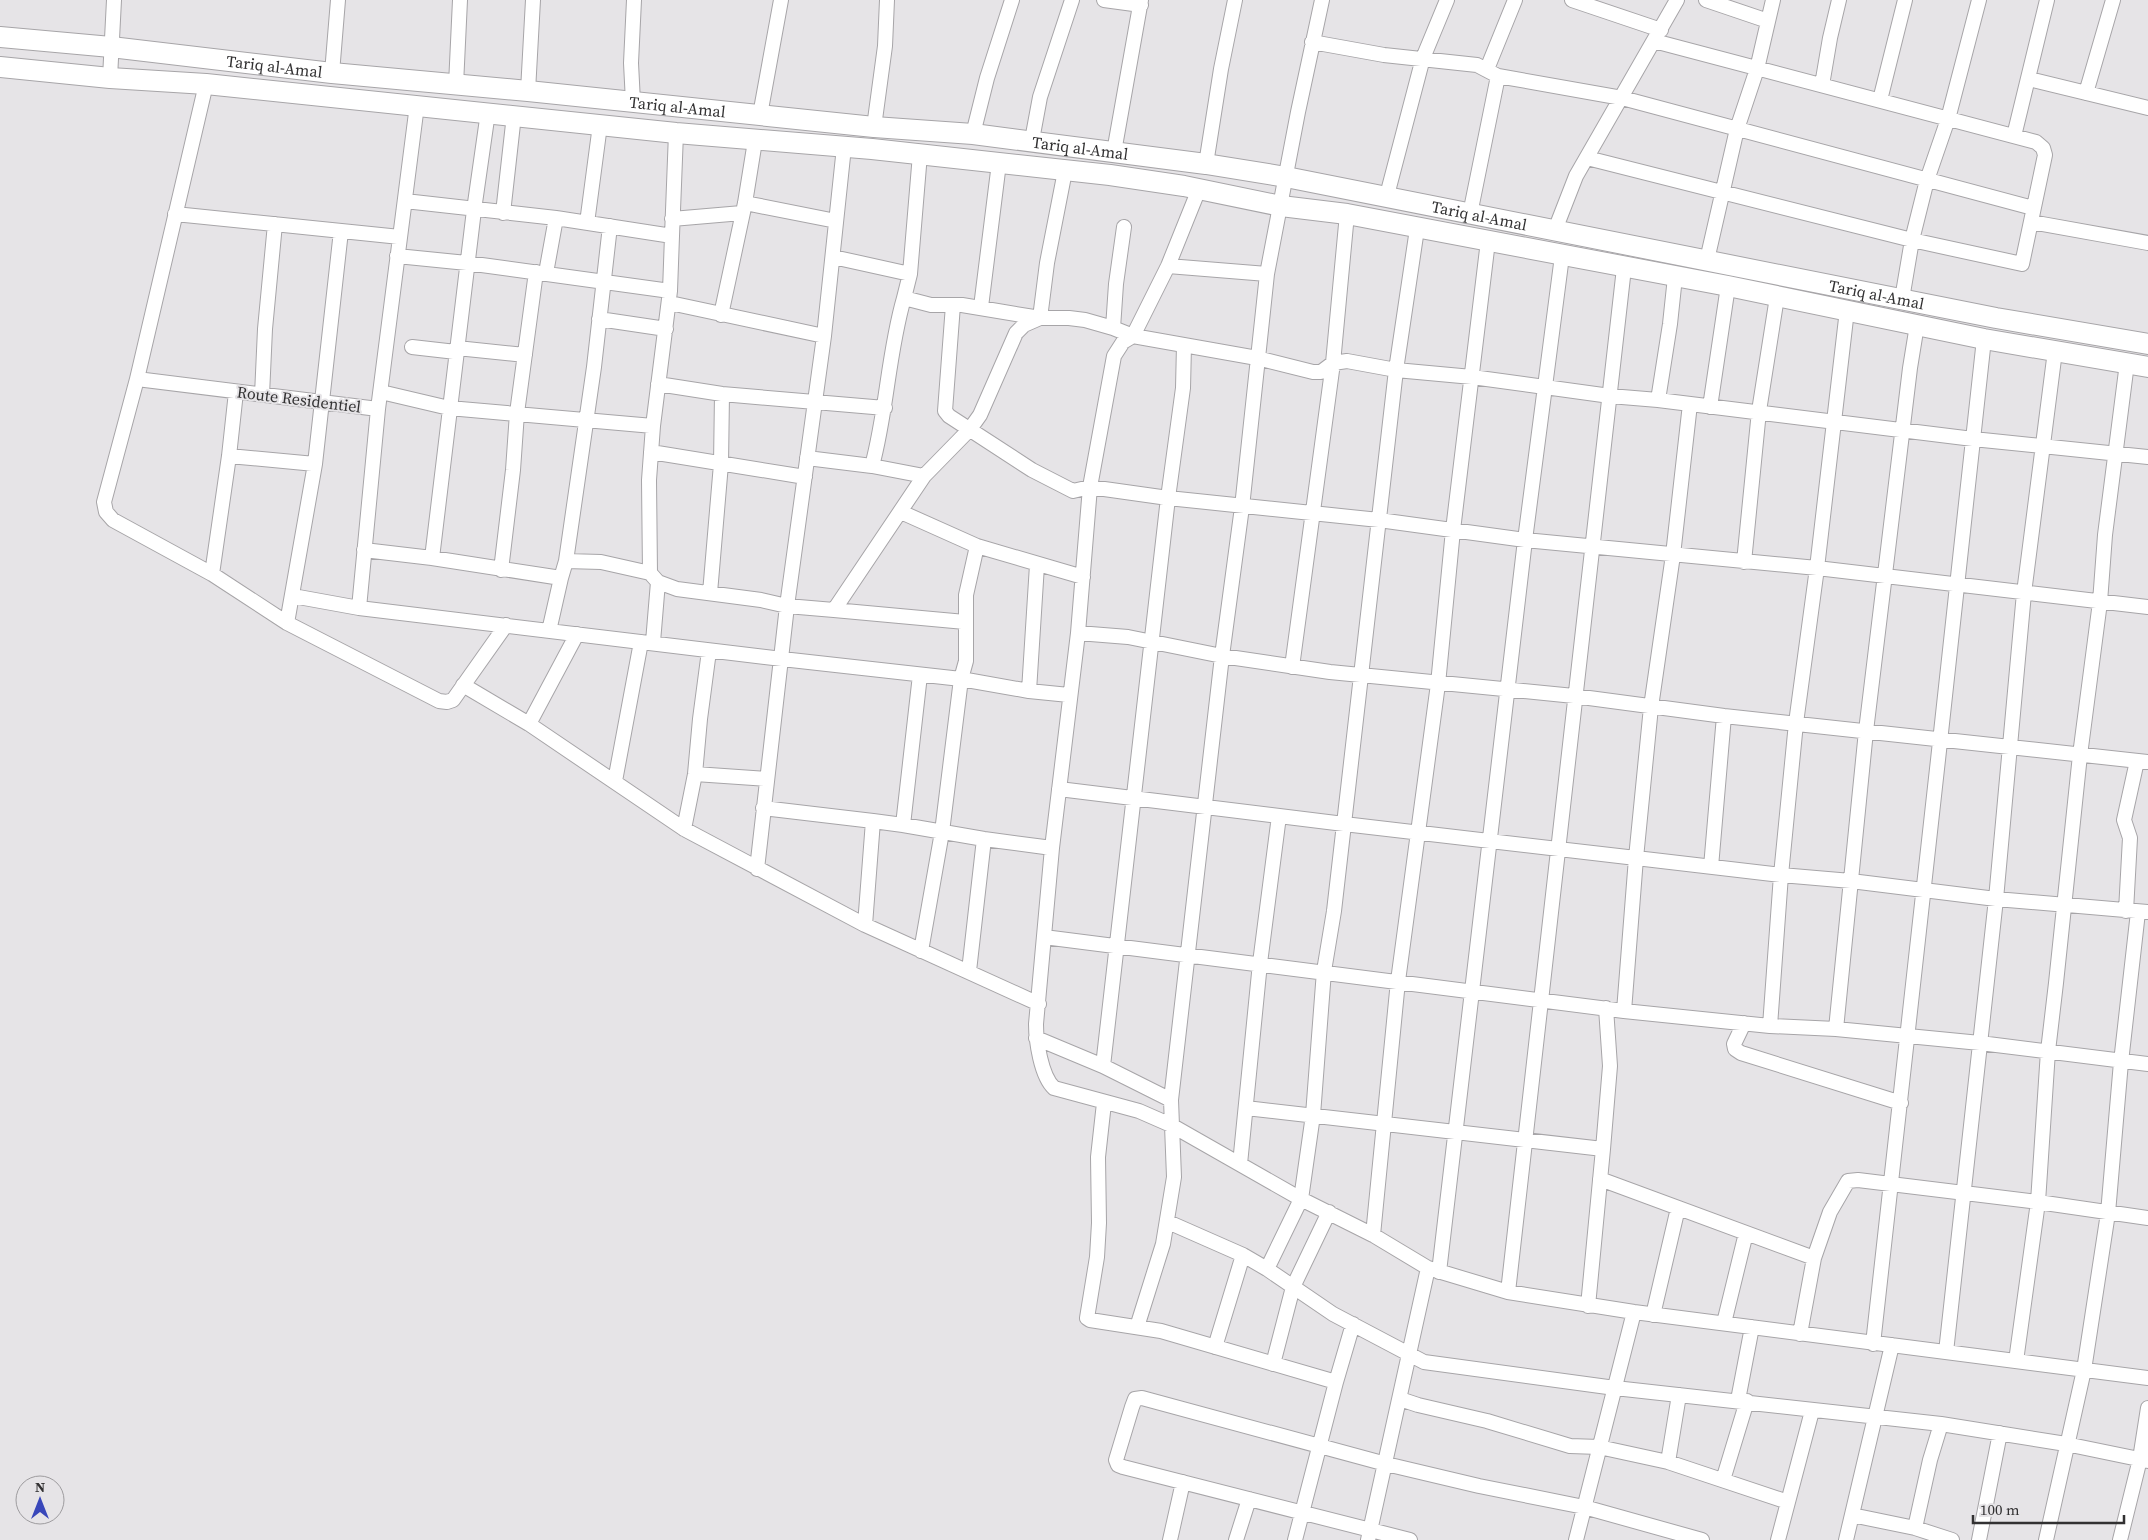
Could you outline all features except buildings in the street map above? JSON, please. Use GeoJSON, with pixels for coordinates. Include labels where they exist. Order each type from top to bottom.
{"type":"FeatureCollection","features":[{"type":"Feature","properties":{"kind":"highway","name":"Tariq al-Amal"},"geometry":{"type":"LineString","coordinates":[[0,37],[110,47],[332,73],[528,91],[874,127],[1032,140],[1206,164],[1286,177],[1386,199],[1555,230],[1996,318],[2148,344]]}},
{"type":"Feature","properties":{"kind":"highway","name":"Tariq al-Amal"},"geometry":{"type":"LineString","coordinates":[[0,67],[110,78],[206,84],[755,141],[920,154],[1065,170],[1199,188],[1281,206],[1347,214],[1417,229],[1728,286],[1984,339],[2148,367]]}},
{"type":"Feature","properties":{"kind":"street"},"geometry":{"type":"LineString","coordinates":[[110,78],[110,47],[114,0]]}},
{"type":"Feature","properties":{"kind":"street"},"geometry":{"type":"LineString","coordinates":[[332,73],[338,0]]}},
{"type":"Feature","properties":{"kind":"street"},"geometry":{"type":"LineString","coordinates":[[456,85],[460,0]]}},
{"type":"Feature","properties":{"kind":"street"},"geometry":{"type":"LineString","coordinates":[[528,91],[533,0]]}},
{"type":"Feature","properties":{"kind":"street"},"geometry":{"type":"LineString","coordinates":[[633,102],[631,63],[634,0]]}},
{"type":"Feature","properties":{"kind":"street"},"geometry":{"type":"LineString","coordinates":[[760,115],[781,0]]}},
{"type":"Feature","properties":{"kind":"street"},"geometry":{"type":"LineString","coordinates":[[874,127],[885,46],[887,0]]}},
{"type":"Feature","properties":{"kind":"street"},"geometry":{"type":"LineString","coordinates":[[973,134],[987,78],[1012,0]]}},
{"type":"Feature","properties":{"kind":"street"},"geometry":{"type":"LineString","coordinates":[[1032,140],[1040,97],[1072,0]]}},
{"type":"Feature","properties":{"kind":"street"},"geometry":{"type":"LineString","coordinates":[[1104,0],[1141,3],[1114,152]]}},
{"type":"Feature","properties":{"kind":"street"},"geometry":{"type":"LineString","coordinates":[[1206,164],[1221,68],[1235,0]]}},
{"type":"Feature","properties":{"kind":"street"},"geometry":{"type":"LineString","coordinates":[[1137,1327],[1163,1244],[1174,1178],[1171,1100],[1222,656],[1242,507],[1267,274],[1312,42],[1322,0]]}},
{"type":"Feature","properties":{"kind":"street"},"geometry":{"type":"LineString","coordinates":[[1386,199],[1423,58],[1447,0]]}},
{"type":"Feature","properties":{"kind":"street"},"geometry":{"type":"LineString","coordinates":[[1470,214],[1493,72],[1515,0]]}},
{"type":"Feature","properties":{"kind":"street"},"geometry":{"type":"LineString","coordinates":[[1555,230],[1576,176],[1658,35],[1676,0]]}},
{"type":"Feature","properties":{"kind":"street"},"geometry":{"type":"LineString","coordinates":[[1706,0],[1768,21]]}},
{"type":"Feature","properties":{"kind":"street"},"geometry":{"type":"LineString","coordinates":[[1707,260],[1737,129],[1757,69],[1773,0]]}},
{"type":"Feature","properties":{"kind":"street"},"geometry":{"type":"LineString","coordinates":[[1822,85],[1839,0]]}},
{"type":"Feature","properties":{"kind":"street"},"geometry":{"type":"LineString","coordinates":[[1880,100],[1906,0]]}},
{"type":"Feature","properties":{"kind":"street"},"geometry":{"type":"LineString","coordinates":[[1902,299],[1912,240],[1927,180],[1948,119],[1978,0]]}},
{"type":"Feature","properties":{"kind":"street"},"geometry":{"type":"LineString","coordinates":[[2014,136],[2047,0]]}},
{"type":"Feature","properties":{"kind":"street"},"geometry":{"type":"LineString","coordinates":[[2086,93],[2113,0]]}},
{"type":"Feature","properties":{"kind":"street"},"geometry":{"type":"LineString","coordinates":[[1577,1],[1658,35],[1757,69],[2036,142],[2043,148],[2045,155],[2022,264],[1912,240],[1587,158]]}},
{"type":"Feature","properties":{"kind":"street"},"geometry":{"type":"LineString","coordinates":[[1312,42],[1369,53],[1467,63],[1493,72],[1622,98],[2034,208]]}},
{"type":"Feature","properties":{"kind":"street"},"geometry":{"type":"LineString","coordinates":[[2029,79],[2148,108]]}},
{"type":"Feature","properties":{"kind":"street"},"geometry":{"type":"LineString","coordinates":[[206,84],[137,379],[104,502],[106,512],[113,520],[212,574],[287,623],[440,702],[453,700],[506,625]]}},
{"type":"Feature","properties":{"kind":"street","name":"Route Residentiel"},"geometry":{"type":"LineString","coordinates":[[137,379],[378,409],[417,105]]}},
{"type":"Feature","properties":{"kind":"street"},"geometry":{"type":"LineString","coordinates":[[432,558],[456,350],[488,112]]}},
{"type":"Feature","properties":{"kind":"street"},"geometry":{"type":"LineString","coordinates":[[503,213],[514,115]]}},
{"type":"Feature","properties":{"kind":"street"},"geometry":{"type":"LineString","coordinates":[[586,223],[600,125]]}},
{"type":"Feature","properties":{"kind":"street"},"geometry":{"type":"LineString","coordinates":[[615,781],[647,642],[654,578],[649,480],[653,426],[670,297],[676,133]]}},
{"type":"Feature","properties":{"kind":"street"},"geometry":{"type":"LineString","coordinates":[[721,315],[744,208],[755,141]]}},
{"type":"Feature","properties":{"kind":"street"},"geometry":{"type":"LineString","coordinates":[[758,869],[763,808],[787,606],[824,336],[844,147]]}},
{"type":"Feature","properties":{"kind":"street"},"geometry":{"type":"LineString","coordinates":[[872,466],[885,408],[896,326],[910,274],[920,154]]}},
{"type":"Feature","properties":{"kind":"street"},"geometry":{"type":"LineString","coordinates":[[981,307],[999,163]]}},
{"type":"Feature","properties":{"kind":"street"},"geometry":{"type":"LineString","coordinates":[[1040,318],[1047,263],[1065,170]]}},
{"type":"Feature","properties":{"kind":"street"},"geometry":{"type":"LineString","coordinates":[[1199,188],[1168,266],[1133,336],[1122,342],[1114,356],[1090,487],[1078,633],[1052,848],[1036,1038],[1048,1082],[1054,1088],[1139,1111],[1171,1125],[1301,1199],[1329,1212],[1434,1270],[1508,1292],[1653,1315],[2148,1378]]}},
{"type":"Feature","properties":{"kind":"street"},"geometry":{"type":"LineString","coordinates":[[405,202],[556,218],[672,236]]}},
{"type":"Feature","properties":{"kind":"street"},"geometry":{"type":"LineString","coordinates":[[672,220],[744,208],[836,221]]}},
{"type":"Feature","properties":{"kind":"street"},"geometry":{"type":"LineString","coordinates":[[175,214],[400,237]]}},
{"type":"Feature","properties":{"kind":"street"},"geometry":{"type":"LineString","coordinates":[[1292,667],[1332,363],[1347,214]]}},
{"type":"Feature","properties":{"kind":"street"},"geometry":{"type":"LineString","coordinates":[[501,570],[513,470],[517,413],[525,355],[541,272],[556,218]]}},
{"type":"Feature","properties":{"kind":"street"},"geometry":{"type":"LineString","coordinates":[[2030,222],[2148,243]]}},
{"type":"Feature","properties":{"kind":"street"},"geometry":{"type":"LineString","coordinates":[[262,395],[276,224]]}},
{"type":"Feature","properties":{"kind":"street"},"geometry":{"type":"LineString","coordinates":[[549,631],[566,561],[610,226]]}},
{"type":"Feature","properties":{"kind":"street"},"geometry":{"type":"LineString","coordinates":[[1113,328],[1116,284],[1124,227]]}},
{"type":"Feature","properties":{"kind":"street"},"geometry":{"type":"LineString","coordinates":[[1267,1269],[1301,1199],[1313,1116],[1324,971],[1334,911],[1396,370],[1417,229]]}},
{"type":"Feature","properties":{"kind":"street"},"geometry":{"type":"LineString","coordinates":[[287,623],[294,596],[315,464],[341,231]]}},
{"type":"Feature","properties":{"kind":"street"},"geometry":{"type":"LineString","coordinates":[[1372,1235],[1398,981],[1438,684],[1453,530],[1488,241]]}},
{"type":"Feature","properties":{"kind":"street"},"geometry":{"type":"LineString","coordinates":[[398,256],[541,272],[604,282],[670,297],[721,315],[824,336]]}},
{"type":"Feature","properties":{"kind":"street"},"geometry":{"type":"LineString","coordinates":[[1370,1535],[1409,1355],[1434,1270],[1454,1132],[1491,842],[1525,540],[1562,256]]}},
{"type":"Feature","properties":{"kind":"street"},"geometry":{"type":"LineString","coordinates":[[833,257],[910,274]]}},
{"type":"Feature","properties":{"kind":"street"},"geometry":{"type":"LineString","coordinates":[[1168,266],[1267,274]]}},
{"type":"Feature","properties":{"kind":"street"},"geometry":{"type":"LineString","coordinates":[[1508,1292],[1540,999],[1559,850],[1574,696],[1624,268]]}},
{"type":"Feature","properties":{"kind":"street"},"geometry":{"type":"LineString","coordinates":[[1658,400],[1675,277]]}},
{"type":"Feature","properties":{"kind":"street"},"geometry":{"type":"LineString","coordinates":[[1710,407],[1728,286]]}},
{"type":"Feature","properties":{"kind":"street"},"geometry":{"type":"LineString","coordinates":[[1744,562],[1759,411],[1777,297]]}},
{"type":"Feature","properties":{"kind":"street"},"geometry":{"type":"LineString","coordinates":[[904,298],[931,306],[981,307],[1040,318],[1068,318],[1113,328],[1133,336],[1257,358],[1313,372],[1321,372],[1332,363],[1347,361],[1396,370],[1472,377],[1610,396],[1759,411],[1973,439],[2148,457]]}},
{"type":"Feature","properties":{"kind":"street"},"geometry":{"type":"LineString","coordinates":[[953,306],[945,411],[949,416],[1032,470],[1076,491],[1090,487],[1242,507],[1379,520],[1525,540],[1817,568],[1885,578],[2148,607]]}},
{"type":"Feature","properties":{"kind":"street"},"geometry":{"type":"LineString","coordinates":[[1770,1026],[1781,875],[1796,723],[1817,568],[1847,310]]}},
{"type":"Feature","properties":{"kind":"street"},"geometry":{"type":"LineString","coordinates":[[834,610],[924,476],[970,429],[980,415],[1016,333],[1024,325],[1040,318]]}},
{"type":"Feature","properties":{"kind":"street"},"geometry":{"type":"LineString","coordinates":[[599,319],[666,329]]}},
{"type":"Feature","properties":{"kind":"street"},"geometry":{"type":"LineString","coordinates":[[1836,1029],[1866,731],[1910,368],[1917,325]]}},
{"type":"Feature","properties":{"kind":"street"},"geometry":{"type":"LineString","coordinates":[[1873,1344],[1909,1036],[1956,585],[1984,339]]}},
{"type":"Feature","properties":{"kind":"street"},"geometry":{"type":"LineString","coordinates":[[1103,1066],[1168,498],[1183,388],[1184,345]]}},
{"type":"Feature","properties":{"kind":"street"},"geometry":{"type":"LineString","coordinates":[[412,347],[525,355]]}},
{"type":"Feature","properties":{"kind":"street"},"geometry":{"type":"LineString","coordinates":[[1946,1352],[1996,899],[2024,593],[2054,351]]}},
{"type":"Feature","properties":{"kind":"street"},"geometry":{"type":"LineString","coordinates":[[2016,1360],[2038,1202],[2048,1051],[2080,755],[2100,602],[2115,455],[2127,363]]}},
{"type":"Feature","properties":{"kind":"street"},"geometry":{"type":"LineString","coordinates":[[658,384],[722,394],[885,408]]}},
{"type":"Feature","properties":{"kind":"street"},"geometry":{"type":"LineString","coordinates":[[212,574],[230,456],[236,392]]}},
{"type":"Feature","properties":{"kind":"street"},"geometry":{"type":"LineString","coordinates":[[381,392],[449,408],[653,426]]}},
{"type":"Feature","properties":{"kind":"street"},"geometry":{"type":"LineString","coordinates":[[710,593],[721,464],[722,394]]}},
{"type":"Feature","properties":{"kind":"street"},"geometry":{"type":"LineString","coordinates":[[1624,1011],[1636,858],[1651,707],[1673,555],[1690,404]]}},
{"type":"Feature","properties":{"kind":"street"},"geometry":{"type":"LineString","coordinates":[[359,608],[378,409]]}},
{"type":"Feature","properties":{"kind":"street"},"geometry":{"type":"LineString","coordinates":[[651,452],[805,477]]}},
{"type":"Feature","properties":{"kind":"street"},"geometry":{"type":"LineString","coordinates":[[230,456],[315,464]]}},
{"type":"Feature","properties":{"kind":"street"},"geometry":{"type":"LineString","coordinates":[[807,458],[872,466],[924,476]]}},
{"type":"Feature","properties":{"kind":"street"},"geometry":{"type":"LineString","coordinates":[[901,512],[977,546],[1083,577]]}},
{"type":"Feature","properties":{"kind":"street"},"geometry":{"type":"LineString","coordinates":[[921,951],[942,832],[961,679],[966,661],[965,622],[968,580],[977,546]]}},
{"type":"Feature","properties":{"kind":"street"},"geometry":{"type":"LineString","coordinates":[[364,550],[432,558],[561,578]]}},
{"type":"Feature","properties":{"kind":"street"},"geometry":{"type":"LineString","coordinates":[[566,561],[600,562],[654,578],[677,589],[787,606],[965,622]]}},
{"type":"Feature","properties":{"kind":"street"},"geometry":{"type":"LineString","coordinates":[[1029,690],[1037,565]]}},
{"type":"Feature","properties":{"kind":"street"},"geometry":{"type":"LineString","coordinates":[[294,596],[359,608],[782,660],[961,679],[1070,695]]}},
{"type":"Feature","properties":{"kind":"street"},"geometry":{"type":"LineString","coordinates":[[1078,633],[1128,637],[1222,656],[1292,667],[1438,684],[1574,696],[1724,716],[2142,762],[2124,820],[2130,838],[2137,912],[2121,1062],[2108,1213],[2084,1370],[2046,1540]]}},
{"type":"Feature","properties":{"kind":"street"},"geometry":{"type":"LineString","coordinates":[[529,724],[577,634]]}},
{"type":"Feature","properties":{"kind":"street"},"geometry":{"type":"LineString","coordinates":[[684,829],[695,774],[709,650]]}},
{"type":"Feature","properties":{"kind":"street"},"geometry":{"type":"LineString","coordinates":[[903,825],[920,675]]}},
{"type":"Feature","properties":{"kind":"street"},"geometry":{"type":"LineString","coordinates":[[463,685],[529,724],[684,829],[865,924],[1039,1004]]}},
{"type":"Feature","properties":{"kind":"street"},"geometry":{"type":"LineString","coordinates":[[1711,867],[1724,716]]}},
{"type":"Feature","properties":{"kind":"street"},"geometry":{"type":"LineString","coordinates":[[695,774],[767,779]]}},
{"type":"Feature","properties":{"kind":"street"},"geometry":{"type":"LineString","coordinates":[[1059,788],[1559,850],[1996,899],[2137,912]]}},
{"type":"Feature","properties":{"kind":"street"},"geometry":{"type":"LineString","coordinates":[[763,808],[903,825],[1052,848]]}},
{"type":"Feature","properties":{"kind":"street"},"geometry":{"type":"LineString","coordinates":[[1240,1164],[1260,963],[1279,816]]}},
{"type":"Feature","properties":{"kind":"street"},"geometry":{"type":"LineString","coordinates":[[865,924],[873,821]]}},
{"type":"Feature","properties":{"kind":"street"},"geometry":{"type":"LineString","coordinates":[[968,971],[984,839]]}},
{"type":"Feature","properties":{"kind":"street"},"geometry":{"type":"LineString","coordinates":[[1044,937],[1324,971],[1624,1011],[1770,1026],[1836,1029],[1980,1042],[2121,1062],[2148,1064]]}},
{"type":"Feature","properties":{"kind":"street"},"geometry":{"type":"LineString","coordinates":[[1588,1306],[1610,1066],[1606,1008]]}},
{"type":"Feature","properties":{"kind":"street"},"geometry":{"type":"LineString","coordinates":[[1744,1023],[1734,1044],[1735,1049],[1740,1053],[1901,1103]]}},
{"type":"Feature","properties":{"kind":"street"},"geometry":{"type":"LineString","coordinates":[[1036,1038],[1103,1066],[1171,1100]]}},
{"type":"Feature","properties":{"kind":"street"},"geometry":{"type":"LineString","coordinates":[[1104,1102],[1098,1157],[1099,1222],[1097,1257],[1086,1314],[1090,1320],[1161,1332],[1336,1382]]}},
{"type":"Feature","properties":{"kind":"street"},"geometry":{"type":"LineString","coordinates":[[1246,1108],[1524,1142],[1603,1149]]}},
{"type":"Feature","properties":{"kind":"street"},"geometry":{"type":"LineString","coordinates":[[1600,1179],[1814,1258]]}},
{"type":"Feature","properties":{"kind":"street"},"geometry":{"type":"LineString","coordinates":[[1800,1334],[1814,1258],[1830,1212],[1848,1181],[1858,1180],[2038,1202],[2148,1218]]}},
{"type":"Feature","properties":{"kind":"street"},"geometry":{"type":"LineString","coordinates":[[1653,1315],[1678,1208]]}},
{"type":"Feature","properties":{"kind":"street"},"geometry":{"type":"LineString","coordinates":[[1273,1364],[1293,1287],[1329,1212]]}},
{"type":"Feature","properties":{"kind":"street"},"geometry":{"type":"LineString","coordinates":[[1168,1222],[1267,1269],[1333,1314],[1424,1362],[1615,1388],[1940,1424],[2066,1444],[2144,1460]]}},
{"type":"Feature","properties":{"kind":"street"},"geometry":{"type":"LineString","coordinates":[[1724,1323],[1746,1234]]}},
{"type":"Feature","properties":{"kind":"street"},"geometry":{"type":"LineString","coordinates":[[1215,1347],[1243,1256]]}},
{"type":"Feature","properties":{"kind":"street"},"geometry":{"type":"LineString","coordinates":[[1576,1540],[1634,1312]]}},
{"type":"Feature","properties":{"kind":"street"},"geometry":{"type":"LineString","coordinates":[[1295,1540],[1318,1447],[1353,1324]]}},
{"type":"Feature","properties":{"kind":"street"},"geometry":{"type":"LineString","coordinates":[[1724,1480],[1743,1401],[1752,1327]]}},
{"type":"Feature","properties":{"kind":"street"},"geometry":{"type":"LineString","coordinates":[[1846,1540],[1892,1345]]}},
{"type":"Feature","properties":{"kind":"street"},"geometry":{"type":"LineString","coordinates":[[1668,1462],[1679,1395]]}},
{"type":"Feature","properties":{"kind":"street"},"geometry":{"type":"LineString","coordinates":[[1410,1540],[1370,1535],[1302,1512],[1118,1464],[1116,1460],[1135,1399],[1142,1398],[1386,1464],[1479,1486],[1584,1507],[1702,1540]]}},
{"type":"Feature","properties":{"kind":"street"},"geometry":{"type":"LineString","coordinates":[[1400,1399],[1486,1421],[1570,1446],[1599,1447],[1668,1462],[1788,1502]]}},
{"type":"Feature","properties":{"kind":"street"},"geometry":{"type":"LineString","coordinates":[[2120,1540],[2144,1460],[2148,1408]]}},
{"type":"Feature","properties":{"kind":"street"},"geometry":{"type":"LineString","coordinates":[[1778,1540],[1812,1411]]}},
{"type":"Feature","properties":{"kind":"street"},"geometry":{"type":"LineString","coordinates":[[1915,1528],[1940,1424]]}},
{"type":"Feature","properties":{"kind":"street"},"geometry":{"type":"LineString","coordinates":[[1979,1540],[2000,1433]]}},
{"type":"Feature","properties":{"kind":"street"},"geometry":{"type":"LineString","coordinates":[[1170,1540],[1183,1482]]}},
{"type":"Feature","properties":{"kind":"street"},"geometry":{"type":"LineString","coordinates":[[1236,1540],[1249,1499]]}},
{"type":"Feature","properties":{"kind":"street"},"geometry":{"type":"LineString","coordinates":[[1852,1515],[1915,1528],[1952,1540]]}}]}
